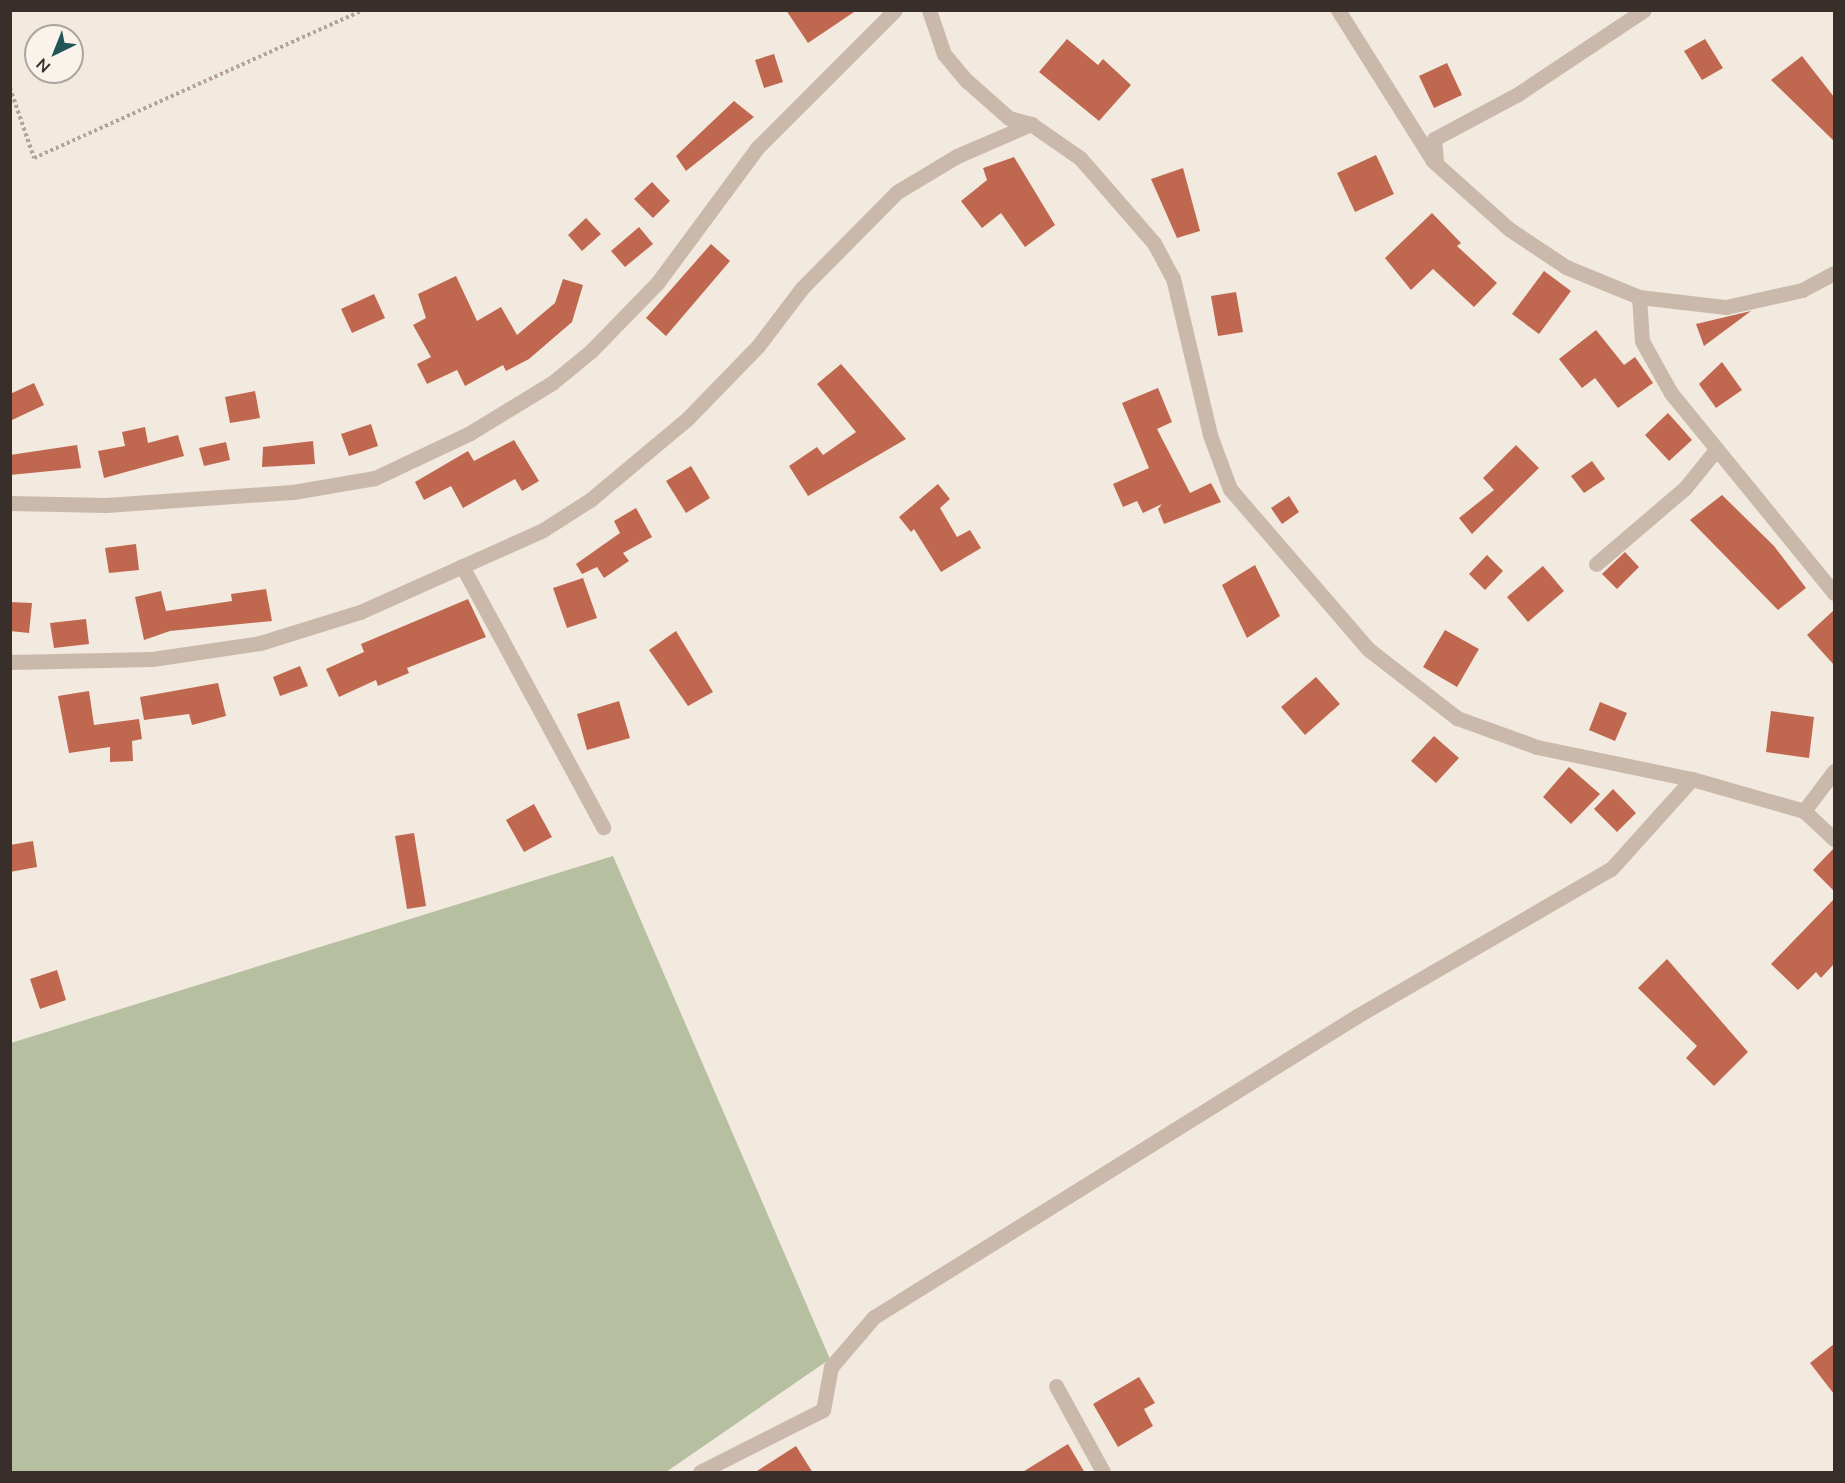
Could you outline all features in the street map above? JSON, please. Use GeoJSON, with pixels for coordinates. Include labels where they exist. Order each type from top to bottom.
{"type":"FeatureCollection","features":[{"type":"Feature","properties":{"kind":"street"},"geometry":{"type":"LineString","coordinates":[[10,503],[106,505],[293,492],[375,478],[470,434],[552,383],[591,351],[658,282],[757,148],[895,10]]}},
{"type":"Feature","properties":{"kind":"street"},"geometry":{"type":"LineString","coordinates":[[929,10],[944,54],[968,81],[1009,118],[1031,124],[1080,158],[1154,243],[1173,278],[1210,435],[1230,489],[1368,649],[1457,718],[1538,747],[1692,779],[1804,811],[1834,838]]}},
{"type":"Feature","properties":{"kind":"street"},"geometry":{"type":"LineString","coordinates":[[1338,10],[1436,164],[1509,229],[1566,267],[1639,297],[1726,307],[1802,290],[1834,273]]}},
{"type":"Feature","properties":{"kind":"street"},"geometry":{"type":"LineString","coordinates":[[1436,164],[1434,139],[1518,94],[1644,10]]}},
{"type":"Feature","properties":{"kind":"street"},"geometry":{"type":"LineString","coordinates":[[10,662],[153,659],[260,643],[360,612],[462,566],[571,512],[688,418],[758,345],[801,288],[897,192],[957,156],[1031,124]]}},
{"type":"Feature","properties":{"kind":"street"},"geometry":{"type":"LineString","coordinates":[[1639,297],[1642,341],[1671,393],[1715,451],[1834,593]]}},
{"type":"Feature","properties":{"kind":"street"},"geometry":{"type":"LineString","coordinates":[[1596,564],[1685,488],[1715,451]]}},
{"type":"Feature","properties":{"kind":"street"},"geometry":{"type":"LineString","coordinates":[[462,566],[603,827]]}},
{"type":"Feature","properties":{"kind":"street"},"geometry":{"type":"LineString","coordinates":[[1804,811],[1834,771]]}},
{"type":"Feature","properties":{"kind":"street"},"geometry":{"type":"LineString","coordinates":[[700,1473],[823,1410],[831,1367],[874,1317],[1358,1016],[1611,869],[1692,779]]}},
{"type":"Feature","properties":{"kind":"street"},"geometry":{"type":"LineString","coordinates":[[1056,1386],[1103,1473]]}},
{"type":"Feature","properties":{"kind":"path"},"geometry":{"type":"LineString","coordinates":[[10,88],[34,158],[364,10]]}},
{"type":"Feature","properties":{"kind":"green space"},"geometry":{"type":"Polygon","coordinates":[[[613,856],[830,1359],[666,1472],[11,1472],[11,1043],[613,856]]]}},
{"type":"Feature","properties":{"kind":"building"},"geometry":{"type":"Polygon","coordinates":[[[786,10],[857,10],[808,43],[786,10]]]}},
{"type":"Feature","properties":{"kind":"building"},"geometry":{"type":"Polygon","coordinates":[[[1067,39],[1098,65],[1103,59],[1131,85],[1099,121],[1039,72],[1067,39]]]}},
{"type":"Feature","properties":{"kind":"building"},"geometry":{"type":"Polygon","coordinates":[[[1705,39],[1723,68],[1702,80],[1684,51],[1705,39]]]}},
{"type":"Feature","properties":{"kind":"building"},"geometry":{"type":"Polygon","coordinates":[[[774,54],[783,82],[764,88],[755,60],[774,54]]]}},
{"type":"Feature","properties":{"kind":"building"},"geometry":{"type":"Polygon","coordinates":[[[1802,56],[1834,97],[1834,141],[1771,80],[1802,56]]]}},
{"type":"Feature","properties":{"kind":"building"},"geometry":{"type":"Polygon","coordinates":[[[1447,63],[1462,95],[1434,108],[1419,76],[1447,63]]]}},
{"type":"Feature","properties":{"kind":"building"},"geometry":{"type":"Polygon","coordinates":[[[734,101],[754,117],[686,171],[676,156],[734,101]]]}},
{"type":"Feature","properties":{"kind":"building"},"geometry":{"type":"Polygon","coordinates":[[[1376,155],[1394,194],[1355,212],[1337,173],[1376,155]]]}},
{"type":"Feature","properties":{"kind":"building"},"geometry":{"type":"Polygon","coordinates":[[[1014,157],[1055,225],[1025,247],[1001,213],[982,228],[961,201],[987,180],[983,168],[1014,157]]]}},
{"type":"Feature","properties":{"kind":"building"},"geometry":{"type":"Polygon","coordinates":[[[1183,168],[1200,231],[1177,238],[1151,179],[1183,168]]]}},
{"type":"Feature","properties":{"kind":"building"},"geometry":{"type":"Polygon","coordinates":[[[652,182],[670,201],[653,218],[634,199],[652,182]]]}},
{"type":"Feature","properties":{"kind":"building"},"geometry":{"type":"Polygon","coordinates":[[[1432,213],[1461,243],[1457,246],[1497,283],[1474,307],[1433,269],[1411,290],[1385,258],[1432,213]]]}},
{"type":"Feature","properties":{"kind":"building"},"geometry":{"type":"Polygon","coordinates":[[[586,218],[601,234],[582,251],[568,235],[586,218]]]}},
{"type":"Feature","properties":{"kind":"building"},"geometry":{"type":"Polygon","coordinates":[[[639,227],[653,244],[625,267],[611,251],[639,227]]]}},
{"type":"Feature","properties":{"kind":"building"},"geometry":{"type":"Polygon","coordinates":[[[711,244],[730,261],[666,336],[646,318],[711,244]]]}},
{"type":"Feature","properties":{"kind":"building"},"geometry":{"type":"Polygon","coordinates":[[[1544,271],[1571,291],[1539,334],[1512,314],[1544,271]]]}},
{"type":"Feature","properties":{"kind":"building"},"geometry":{"type":"Polygon","coordinates":[[[456,276],[477,321],[501,307],[517,335],[555,303],[563,279],[583,285],[572,322],[529,359],[506,371],[503,365],[465,386],[457,370],[427,384],[417,364],[431,357],[413,325],[426,318],[418,294],[456,276]]]}},
{"type":"Feature","properties":{"kind":"building"},"geometry":{"type":"Polygon","coordinates":[[[1236,292],[1243,332],[1218,336],[1211,296],[1236,292]]]}},
{"type":"Feature","properties":{"kind":"building"},"geometry":{"type":"Polygon","coordinates":[[[374,294],[385,318],[352,333],[341,309],[374,294]]]}},
{"type":"Feature","properties":{"kind":"building"},"geometry":{"type":"Polygon","coordinates":[[[1751,311],[1704,346],[1696,324],[1751,311]]]}},
{"type":"Feature","properties":{"kind":"building"},"geometry":{"type":"Polygon","coordinates":[[[1596,330],[1624,365],[1635,357],[1653,383],[1618,408],[1595,378],[1582,388],[1559,359],[1596,330]]]}},
{"type":"Feature","properties":{"kind":"building"},"geometry":{"type":"Polygon","coordinates":[[[1722,362],[1742,390],[1716,408],[1699,384],[1722,362]]]}},
{"type":"Feature","properties":{"kind":"building"},"geometry":{"type":"Polygon","coordinates":[[[841,364],[906,439],[808,496],[789,466],[817,447],[823,455],[856,432],[817,384],[841,364]]]}},
{"type":"Feature","properties":{"kind":"building"},"geometry":{"type":"Polygon","coordinates":[[[34,383],[44,405],[10,421],[10,394],[34,383]]]}},
{"type":"Feature","properties":{"kind":"building"},"geometry":{"type":"Polygon","coordinates":[[[1158,388],[1172,422],[1157,429],[1190,493],[1211,483],[1221,502],[1164,524],[1158,509],[1162,504],[1143,513],[1137,501],[1123,507],[1113,484],[1149,468],[1122,403],[1158,388]]]}},
{"type":"Feature","properties":{"kind":"building"},"geometry":{"type":"Polygon","coordinates":[[[255,391],[260,418],[230,423],[225,397],[255,391]]]}},
{"type":"Feature","properties":{"kind":"building"},"geometry":{"type":"Polygon","coordinates":[[[1668,413],[1692,440],[1669,461],[1645,435],[1668,413]]]}},
{"type":"Feature","properties":{"kind":"building"},"geometry":{"type":"Polygon","coordinates":[[[371,424],[378,446],[349,456],[341,434],[371,424]]]}},
{"type":"Feature","properties":{"kind":"building"},"geometry":{"type":"Polygon","coordinates":[[[145,427],[148,443],[178,435],[184,456],[104,478],[98,451],[125,446],[122,432],[145,427]]]}},
{"type":"Feature","properties":{"kind":"building"},"geometry":{"type":"Polygon","coordinates":[[[514,440],[539,481],[522,491],[515,479],[463,508],[451,486],[424,500],[415,482],[468,451],[474,461],[514,440]]]}},
{"type":"Feature","properties":{"kind":"building"},"geometry":{"type":"Polygon","coordinates":[[[313,441],[315,464],[262,467],[263,447],[313,441]]]}},
{"type":"Feature","properties":{"kind":"building"},"geometry":{"type":"Polygon","coordinates":[[[226,442],[230,460],[204,466],[199,448],[226,442]]]}},
{"type":"Feature","properties":{"kind":"building"},"geometry":{"type":"Polygon","coordinates":[[[77,445],[81,468],[10,475],[10,455],[77,445]]]}},
{"type":"Feature","properties":{"kind":"building"},"geometry":{"type":"Polygon","coordinates":[[[1516,445],[1539,468],[1472,534],[1459,518],[1494,490],[1483,478],[1516,445]]]}},
{"type":"Feature","properties":{"kind":"building"},"geometry":{"type":"Polygon","coordinates":[[[1592,461],[1605,479],[1584,493],[1571,476],[1592,461]]]}},
{"type":"Feature","properties":{"kind":"building"},"geometry":{"type":"Polygon","coordinates":[[[691,466],[710,498],[686,513],[666,481],[691,466]]]}},
{"type":"Feature","properties":{"kind":"building"},"geometry":{"type":"Polygon","coordinates":[[[938,484],[950,499],[940,508],[957,537],[970,530],[981,548],[941,572],[914,529],[911,532],[899,517],[938,484]]]}},
{"type":"Feature","properties":{"kind":"building"},"geometry":{"type":"Polygon","coordinates":[[[1722,495],[1774,546],[1806,588],[1778,610],[1690,520],[1722,495]]]}},
{"type":"Feature","properties":{"kind":"building"},"geometry":{"type":"Polygon","coordinates":[[[1289,496],[1299,512],[1282,524],[1271,508],[1289,496]]]}},
{"type":"Feature","properties":{"kind":"building"},"geometry":{"type":"Polygon","coordinates":[[[636,508],[652,537],[623,553],[629,561],[604,578],[597,567],[582,574],[576,564],[620,533],[614,521],[636,508]]]}},
{"type":"Feature","properties":{"kind":"building"},"geometry":{"type":"Polygon","coordinates":[[[136,544],[139,570],[109,573],[105,548],[136,544]]]}},
{"type":"Feature","properties":{"kind":"building"},"geometry":{"type":"Polygon","coordinates":[[[1625,552],[1639,567],[1617,589],[1602,574],[1625,552]]]}},
{"type":"Feature","properties":{"kind":"building"},"geometry":{"type":"Polygon","coordinates":[[[1487,555],[1503,571],[1485,590],[1469,574],[1487,555]]]}},
{"type":"Feature","properties":{"kind":"building"},"geometry":{"type":"Polygon","coordinates":[[[1255,565],[1280,616],[1247,638],[1222,585],[1255,565]]]}},
{"type":"Feature","properties":{"kind":"building"},"geometry":{"type":"Polygon","coordinates":[[[1543,566],[1564,591],[1528,622],[1507,597],[1543,566]]]}},
{"type":"Feature","properties":{"kind":"building"},"geometry":{"type":"Polygon","coordinates":[[[583,578],[597,618],[567,628],[553,588],[583,578]]]}},
{"type":"Feature","properties":{"kind":"building"},"geometry":{"type":"Polygon","coordinates":[[[266,589],[272,621],[170,631],[144,640],[135,597],[161,591],[166,611],[232,601],[231,594],[266,589]]]}},
{"type":"Feature","properties":{"kind":"building"},"geometry":{"type":"Polygon","coordinates":[[[468,599],[486,637],[407,668],[409,673],[378,686],[376,680],[339,697],[326,669],[364,652],[361,644],[468,599]]]}},
{"type":"Feature","properties":{"kind":"building"},"geometry":{"type":"Polygon","coordinates":[[[10,602],[32,603],[29,633],[10,631],[10,602]]]}},
{"type":"Feature","properties":{"kind":"building"},"geometry":{"type":"Polygon","coordinates":[[[1834,610],[1834,665],[1807,635],[1834,610]]]}},
{"type":"Feature","properties":{"kind":"building"},"geometry":{"type":"Polygon","coordinates":[[[86,619],[89,644],[54,648],[50,623],[86,619]]]}},
{"type":"Feature","properties":{"kind":"building"},"geometry":{"type":"Polygon","coordinates":[[[1445,630],[1479,649],[1457,687],[1423,667],[1445,630]]]}},
{"type":"Feature","properties":{"kind":"building"},"geometry":{"type":"Polygon","coordinates":[[[676,631],[713,692],[688,706],[649,650],[676,631]]]}},
{"type":"Feature","properties":{"kind":"building"},"geometry":{"type":"Polygon","coordinates":[[[300,666],[308,686],[280,696],[273,677],[300,666]]]}},
{"type":"Feature","properties":{"kind":"building"},"geometry":{"type":"Polygon","coordinates":[[[1316,677],[1340,704],[1305,735],[1281,707],[1316,677]]]}},
{"type":"Feature","properties":{"kind":"building"},"geometry":{"type":"Polygon","coordinates":[[[218,683],[226,716],[192,725],[189,714],[144,720],[140,697],[218,683]]]}},
{"type":"Feature","properties":{"kind":"building"},"geometry":{"type":"Polygon","coordinates":[[[89,691],[94,725],[139,719],[142,739],[132,741],[133,761],[110,762],[110,747],[69,753],[58,696],[89,691]]]}},
{"type":"Feature","properties":{"kind":"building"},"geometry":{"type":"Polygon","coordinates":[[[619,701],[630,738],[587,750],[577,714],[619,701]]]}},
{"type":"Feature","properties":{"kind":"building"},"geometry":{"type":"Polygon","coordinates":[[[1600,702],[1627,713],[1615,741],[1589,730],[1600,702]]]}},
{"type":"Feature","properties":{"kind":"building"},"geometry":{"type":"Polygon","coordinates":[[[1771,711],[1814,717],[1809,758],[1766,752],[1771,711]]]}},
{"type":"Feature","properties":{"kind":"building"},"geometry":{"type":"Polygon","coordinates":[[[1434,736],[1459,758],[1436,783],[1411,761],[1434,736]]]}},
{"type":"Feature","properties":{"kind":"building"},"geometry":{"type":"Polygon","coordinates":[[[1569,767],[1600,794],[1571,824],[1543,797],[1569,767]]]}},
{"type":"Feature","properties":{"kind":"building"},"geometry":{"type":"Polygon","coordinates":[[[1613,789],[1636,813],[1617,832],[1594,809],[1613,789]]]}},
{"type":"Feature","properties":{"kind":"building"},"geometry":{"type":"Polygon","coordinates":[[[534,804],[552,837],[524,852],[506,820],[534,804]]]}},
{"type":"Feature","properties":{"kind":"building"},"geometry":{"type":"Polygon","coordinates":[[[414,833],[426,906],[407,909],[395,836],[414,833]]]}},
{"type":"Feature","properties":{"kind":"building"},"geometry":{"type":"Polygon","coordinates":[[[33,841],[37,867],[10,872],[10,845],[33,841]]]}},
{"type":"Feature","properties":{"kind":"building"},"geometry":{"type":"Polygon","coordinates":[[[1834,848],[1834,891],[1813,870],[1834,848]]]}},
{"type":"Feature","properties":{"kind":"building"},"geometry":{"type":"Polygon","coordinates":[[[1834,899],[1834,964],[1821,978],[1816,972],[1798,990],[1771,964],[1834,899]]]}},
{"type":"Feature","properties":{"kind":"building"},"geometry":{"type":"Polygon","coordinates":[[[1667,959],[1748,1052],[1714,1086],[1686,1058],[1697,1046],[1638,988],[1667,959]]]}},
{"type":"Feature","properties":{"kind":"building"},"geometry":{"type":"Polygon","coordinates":[[[57,970],[66,1000],[40,1009],[30,979],[57,970]]]}},
{"type":"Feature","properties":{"kind":"building"},"geometry":{"type":"Polygon","coordinates":[[[1834,1344],[1834,1394],[1810,1363],[1834,1344]]]}},
{"type":"Feature","properties":{"kind":"building"},"geometry":{"type":"Polygon","coordinates":[[[1139,1377],[1155,1403],[1144,1409],[1153,1426],[1118,1447],[1093,1404],[1139,1377]]]}},
{"type":"Feature","properties":{"kind":"building"},"geometry":{"type":"Polygon","coordinates":[[[1068,1444],[1085,1473],[1021,1473],[1068,1444]]]}},
{"type":"Feature","properties":{"kind":"building"},"geometry":{"type":"Polygon","coordinates":[[[796,1446],[813,1473],[754,1473],[796,1446]]]}}]}
